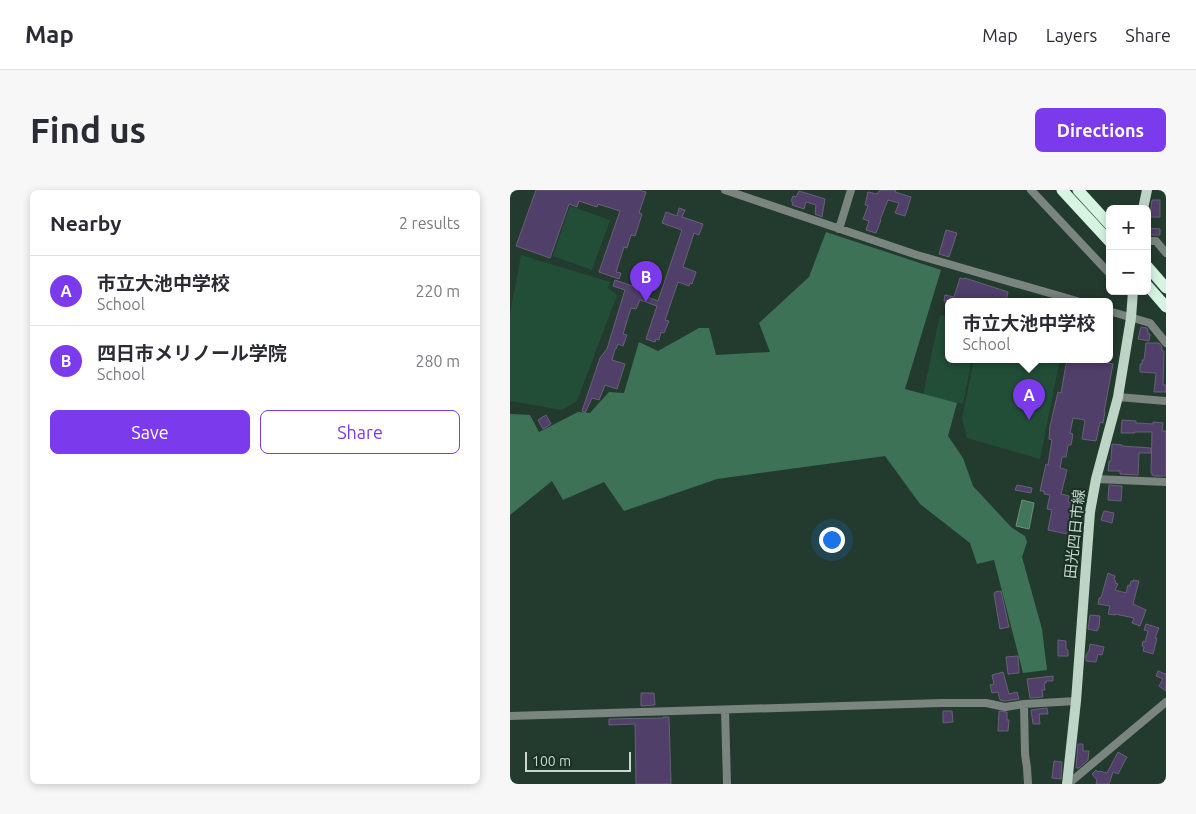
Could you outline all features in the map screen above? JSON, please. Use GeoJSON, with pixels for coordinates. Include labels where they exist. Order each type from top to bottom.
{"type":"FeatureCollection","features":[{"type":"Feature","properties":{"kind":"highway"},"geometry":{"type":"LineString","coordinates":[[1062,190],[1106,238]]}},
{"type":"Feature","properties":{"kind":"highway"},"geometry":{"type":"LineString","coordinates":[[1078,190],[1106,221]]}},
{"type":"Feature","properties":{"kind":"highway"},"geometry":{"type":"LineString","coordinates":[[1151,271],[1166,288]]}},
{"type":"Feature","properties":{"kind":"highway"},"geometry":{"type":"LineString","coordinates":[[1151,290],[1166,307]]}},
{"type":"Feature","properties":{"kind":"main road"},"geometry":{"type":"LineString","coordinates":[[1145,205],[1147,190]]}},
{"type":"Feature","properties":{"kind":"main road","name":"田光四日市線"},"geometry":{"type":"LineString","coordinates":[[1068,784],[1090,512],[1096,479],[1118,397],[1131,318],[1131,295]]}},
{"type":"Feature","properties":{"kind":"street"},"geometry":{"type":"LineString","coordinates":[[725,190],[916,256],[1066,298]]}},
{"type":"Feature","properties":{"kind":"street"},"geometry":{"type":"LineString","coordinates":[[839,229],[851,190]]}},
{"type":"Feature","properties":{"kind":"street"},"geometry":{"type":"LineString","coordinates":[[1031,190],[1106,270]]}},
{"type":"Feature","properties":{"kind":"street"},"geometry":{"type":"LineString","coordinates":[[1151,241],[1165,240]]}},
{"type":"Feature","properties":{"kind":"street"},"geometry":{"type":"LineString","coordinates":[[1156,241],[1166,253]]}},
{"type":"Feature","properties":{"kind":"street"},"geometry":{"type":"LineString","coordinates":[[1113,312],[1150,323],[1166,343]]}},
{"type":"Feature","properties":{"kind":"street"},"geometry":{"type":"LineString","coordinates":[[1118,397],[1166,401]]}},
{"type":"Feature","properties":{"kind":"street"},"geometry":{"type":"LineString","coordinates":[[1096,479],[1166,482]]}},
{"type":"Feature","properties":{"kind":"street"},"geometry":{"type":"LineString","coordinates":[[510,716],[941,703],[986,704],[1005,707],[1076,701]]}},
{"type":"Feature","properties":{"kind":"street"},"geometry":{"type":"LineString","coordinates":[[1068,784],[1166,702]]}},
{"type":"Feature","properties":{"kind":"street"},"geometry":{"type":"LineString","coordinates":[[1024,704],[1028,784]]}},
{"type":"Feature","properties":{"kind":"street"},"geometry":{"type":"LineString","coordinates":[[725,710],[727,784]]}},
{"type":"Feature","properties":{"kind":"shaded area"},"geometry":{"type":"Polygon","coordinates":[[[570,206],[610,220],[592,270],[553,256],[570,206]]]}},
{"type":"Feature","properties":{"kind":"shaded area"},"geometry":{"type":"Polygon","coordinates":[[[826,232],[941,270],[905,389],[957,403],[948,436],[963,458],[973,486],[1011,527],[1025,536],[1027,542],[1022,557],[1042,629],[1047,670],[1023,673],[994,560],[977,564],[970,543],[920,504],[885,456],[717,479],[624,511],[604,482],[563,500],[552,481],[510,515],[510,414],[530,415],[539,432],[578,412],[590,413],[609,392],[624,393],[639,342],[658,351],[699,328],[709,328],[716,355],[770,352],[759,323],[809,277],[826,232]]]}},
{"type":"Feature","properties":{"kind":"shaded area"},"geometry":{"type":"Polygon","coordinates":[[[521,255],[610,282],[608,288],[617,295],[577,401],[562,410],[510,401],[510,315],[521,255]]]}},
{"type":"Feature","properties":{"kind":"shaded area"},"geometry":{"type":"Polygon","coordinates":[[[940,315],[945,316],[945,363],[971,363],[963,404],[923,395],[940,315]]]}},
{"type":"Feature","properties":{"kind":"shaded area"},"geometry":{"type":"Polygon","coordinates":[[[973,363],[1059,363],[1040,459],[967,438],[962,419],[973,363]]]}},
{"type":"Feature","properties":{"kind":"shaded area"},"geometry":{"type":"Polygon","coordinates":[[[1022,500],[1034,503],[1029,529],[1016,526],[1022,500]]]}},
{"type":"Feature","properties":{"kind":"building"},"geometry":{"type":"Polygon","coordinates":[[[536,190],[639,190],[646,192],[639,213],[642,214],[635,236],[631,235],[627,248],[624,247],[616,272],[621,273],[619,279],[599,272],[620,211],[598,204],[597,207],[579,201],[577,207],[569,204],[550,258],[516,246],[536,190]]]}},
{"type":"Feature","properties":{"kind":"building"},"geometry":{"type":"Polygon","coordinates":[[[880,190],[896,190],[895,192],[911,197],[905,216],[895,213],[899,203],[888,200],[876,233],[866,230],[869,221],[863,219],[868,206],[865,205],[868,192],[877,194],[880,190]]]}},
{"type":"Feature","properties":{"kind":"building"},"geometry":{"type":"Polygon","coordinates":[[[799,191],[825,199],[822,217],[815,214],[816,205],[806,202],[804,209],[792,205],[793,196],[796,197],[799,191]]]}},
{"type":"Feature","properties":{"kind":"building"},"geometry":{"type":"Polygon","coordinates":[[[1152,200],[1160,200],[1160,217],[1151,217],[1152,200]]]}},
{"type":"Feature","properties":{"kind":"building"},"geometry":{"type":"Polygon","coordinates":[[[679,208],[685,210],[682,217],[703,224],[699,235],[694,233],[683,267],[696,272],[692,284],[690,283],[689,286],[678,282],[665,320],[669,321],[664,333],[661,332],[659,340],[656,339],[655,342],[646,339],[657,306],[640,300],[636,309],[631,308],[623,334],[627,335],[623,346],[618,344],[612,360],[625,364],[617,389],[605,385],[599,400],[592,398],[585,413],[582,411],[600,358],[607,349],[625,290],[613,286],[615,280],[644,290],[642,295],[658,301],[682,230],[662,223],[666,212],[677,216],[679,208]]]}},
{"type":"Feature","properties":{"kind":"building"},"geometry":{"type":"Polygon","coordinates":[[[1151,228],[1160,229],[1160,235],[1151,235],[1151,228]]]}},
{"type":"Feature","properties":{"kind":"building"},"geometry":{"type":"Polygon","coordinates":[[[946,230],[957,233],[949,257],[939,254],[946,230]]]}},
{"type":"Feature","properties":{"kind":"building"},"geometry":{"type":"Polygon","coordinates":[[[960,278],[1008,292],[1007,298],[945,298],[944,301],[945,295],[954,297],[960,278]]]}},
{"type":"Feature","properties":{"kind":"building"},"geometry":{"type":"Polygon","coordinates":[[[1141,327],[1147,328],[1148,334],[1150,334],[1149,341],[1138,339],[1141,327]]]}},
{"type":"Feature","properties":{"kind":"building"},"geometry":{"type":"Polygon","coordinates":[[[1146,343],[1159,343],[1162,351],[1164,351],[1163,385],[1166,385],[1166,392],[1154,392],[1156,373],[1140,372],[1140,364],[1144,360],[1146,343]]]}},
{"type":"Feature","properties":{"kind":"building"},"geometry":{"type":"Polygon","coordinates":[[[1066,363],[1113,364],[1103,423],[1100,422],[1096,441],[1082,439],[1085,420],[1073,418],[1070,433],[1073,434],[1071,445],[1068,445],[1066,457],[1062,457],[1060,468],[1067,470],[1061,494],[1069,496],[1068,502],[1078,504],[1072,535],[1048,530],[1052,510],[1047,509],[1050,495],[1040,491],[1046,464],[1048,465],[1052,440],[1049,439],[1050,426],[1058,392],[1061,393],[1066,363]]]}},
{"type":"Feature","properties":{"kind":"building"},"geometry":{"type":"Polygon","coordinates":[[[546,415],[551,424],[543,429],[538,420],[546,415]]]}},
{"type":"Feature","properties":{"kind":"building"},"geometry":{"type":"Polygon","coordinates":[[[1122,420],[1136,421],[1136,423],[1163,423],[1162,431],[1166,431],[1166,476],[1154,476],[1151,473],[1152,432],[1121,433],[1122,420]]]}},
{"type":"Feature","properties":{"kind":"building"},"geometry":{"type":"Polygon","coordinates":[[[1112,444],[1151,448],[1151,453],[1139,453],[1138,475],[1120,474],[1120,471],[1108,471],[1109,461],[1111,461],[1112,444]]]}},
{"type":"Feature","properties":{"kind":"building"},"geometry":{"type":"Polygon","coordinates":[[[1017,485],[1032,488],[1031,493],[1015,490],[1017,485]]]}},
{"type":"Feature","properties":{"kind":"building"},"geometry":{"type":"Polygon","coordinates":[[[1109,485],[1122,486],[1121,501],[1108,500],[1109,485]]]}},
{"type":"Feature","properties":{"kind":"building"},"geometry":{"type":"Polygon","coordinates":[[[1104,511],[1114,513],[1112,523],[1101,520],[1104,511]]]}},
{"type":"Feature","properties":{"kind":"building"},"geometry":{"type":"Polygon","coordinates":[[[1108,573],[1115,576],[1115,583],[1118,584],[1115,590],[1126,593],[1131,581],[1139,581],[1133,604],[1146,610],[1140,626],[1132,623],[1134,618],[1108,614],[1110,606],[1098,604],[1108,573]]]}},
{"type":"Feature","properties":{"kind":"building"},"geometry":{"type":"Polygon","coordinates":[[[1001,591],[1009,627],[1000,629],[994,594],[1001,591]]]}},
{"type":"Feature","properties":{"kind":"building"},"geometry":{"type":"Polygon","coordinates":[[[1090,615],[1100,616],[1097,631],[1088,629],[1090,615]]]}},
{"type":"Feature","properties":{"kind":"building"},"geometry":{"type":"Polygon","coordinates":[[[1146,624],[1159,628],[1155,638],[1157,638],[1153,654],[1143,651],[1143,641],[1145,642],[1148,631],[1144,630],[1146,624]]]}},
{"type":"Feature","properties":{"kind":"building"},"geometry":{"type":"Polygon","coordinates":[[[1058,640],[1066,641],[1068,656],[1058,656],[1058,640]]]}},
{"type":"Feature","properties":{"kind":"building"},"geometry":{"type":"Polygon","coordinates":[[[1090,644],[1104,647],[1102,655],[1098,654],[1096,662],[1086,661],[1090,644]]]}},
{"type":"Feature","properties":{"kind":"building"},"geometry":{"type":"Polygon","coordinates":[[[1018,656],[1019,673],[1008,674],[1006,657],[1018,656]]]}},
{"type":"Feature","properties":{"kind":"building"},"geometry":{"type":"Polygon","coordinates":[[[1158,671],[1166,673],[1166,691],[1159,686],[1163,679],[1156,676],[1158,671]]]}},
{"type":"Feature","properties":{"kind":"building"},"geometry":{"type":"Polygon","coordinates":[[[1003,672],[1009,694],[1017,692],[1019,699],[1000,700],[998,692],[992,693],[990,685],[994,684],[992,675],[1003,672]]]}},
{"type":"Feature","properties":{"kind":"building"},"geometry":{"type":"Polygon","coordinates":[[[1053,676],[1053,681],[1046,681],[1044,683],[1043,697],[1030,698],[1027,679],[1053,676]]]}},
{"type":"Feature","properties":{"kind":"building"},"geometry":{"type":"Polygon","coordinates":[[[641,693],[654,693],[655,705],[641,706],[641,693]]]}},
{"type":"Feature","properties":{"kind":"building"},"geometry":{"type":"Polygon","coordinates":[[[1047,708],[1048,714],[1039,714],[1040,724],[1033,724],[1031,710],[1047,708]]]}},
{"type":"Feature","properties":{"kind":"building"},"geometry":{"type":"Polygon","coordinates":[[[943,711],[952,711],[953,722],[943,723],[943,711]]]}},
{"type":"Feature","properties":{"kind":"building"},"geometry":{"type":"Polygon","coordinates":[[[999,711],[1007,712],[1007,720],[1009,720],[1008,731],[998,731],[999,711]]]}},
{"type":"Feature","properties":{"kind":"building"},"geometry":{"type":"Polygon","coordinates":[[[669,717],[671,784],[636,784],[635,724],[609,725],[609,719],[669,717]]]}},
{"type":"Feature","properties":{"kind":"building"},"geometry":{"type":"Polygon","coordinates":[[[1078,744],[1083,744],[1083,751],[1089,751],[1088,760],[1079,768],[1076,768],[1078,744]]]}},
{"type":"Feature","properties":{"kind":"building"},"geometry":{"type":"Polygon","coordinates":[[[1118,752],[1127,757],[1118,774],[1113,772],[1109,784],[1096,784],[1097,780],[1092,774],[1096,770],[1107,773],[1118,752]]]}},
{"type":"Feature","properties":{"kind":"building"},"geometry":{"type":"Polygon","coordinates":[[[1054,761],[1062,762],[1061,779],[1052,778],[1054,761]]]}},
{"type":"Feature","properties":{"kind":"place","name":"四日市メリノール学院"},"geometry":{"type":"Point","coordinates":[646,302]}},
{"type":"Feature","properties":{"kind":"place","name":"市立大池中学校"},"geometry":{"type":"Point","coordinates":[1029,420]}}]}
